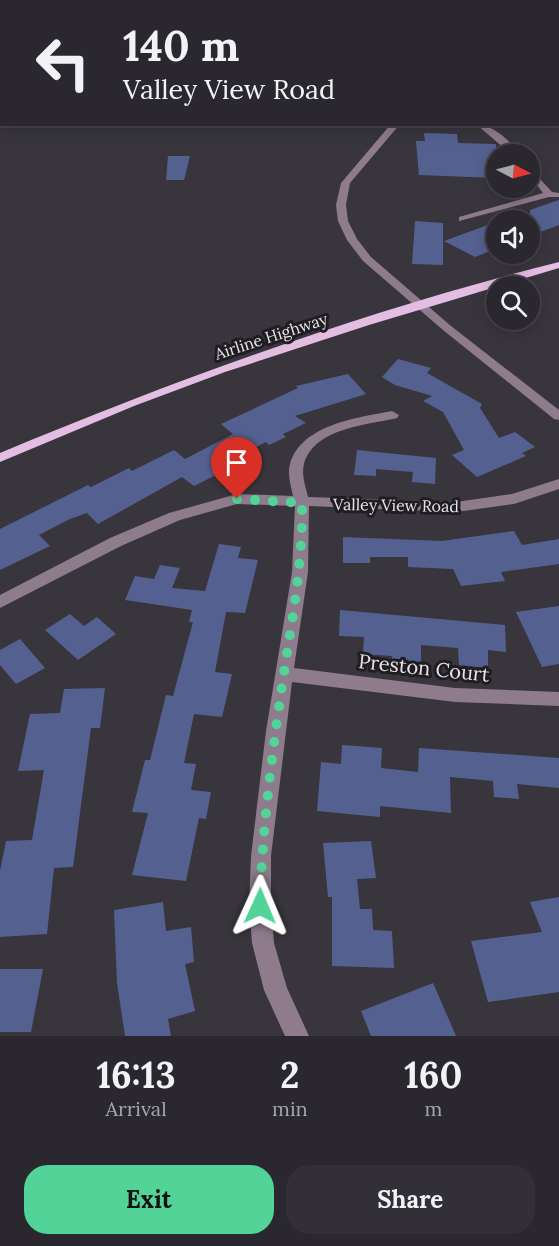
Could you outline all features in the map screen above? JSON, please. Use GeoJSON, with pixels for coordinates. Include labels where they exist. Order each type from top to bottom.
{"type":"FeatureCollection","features":[{"type":"Feature","properties":{"kind":"main road","name":"Airline Highway"},"geometry":{"type":"LineString","coordinates":[[0,458],[170,388],[246,360],[420,304],[559,265]]}},
{"type":"Feature","properties":{"kind":"street"},"geometry":{"type":"LineString","coordinates":[[394,126],[346,183],[341,196],[343,221],[360,251],[420,304],[559,416]]}},
{"type":"Feature","properties":{"kind":"street"},"geometry":{"type":"LineString","coordinates":[[483,126],[506,144]]}},
{"type":"Feature","properties":{"kind":"street"},"geometry":{"type":"LineString","coordinates":[[540,181],[554,195]]}},
{"type":"Feature","properties":{"kind":"street"},"geometry":{"type":"LineString","coordinates":[[462,219],[554,195]]}},
{"type":"Feature","properties":{"kind":"street"},"geometry":{"type":"LineString","coordinates":[[297,1036],[276,990],[262,943],[260,906],[261,856],[284,674],[300,572],[302,503],[296,474],[297,464],[312,442],[334,429],[392,415]]}},
{"type":"Feature","properties":{"kind":"street","name":"Valley View Road"},"geometry":{"type":"LineString","coordinates":[[0,602],[120,538],[170,518],[237,499],[456,507],[514,499],[559,484]]}},
{"type":"Feature","properties":{"kind":"street","name":"Preston Court"},"geometry":{"type":"LineString","coordinates":[[284,674],[437,695],[508,700],[559,699]]}},
{"type":"Feature","properties":{"kind":"building"},"geometry":{"type":"Polygon","coordinates":[[[424,133],[457,134],[458,143],[496,144],[486,144],[486,178],[419,175],[416,141],[425,141],[424,133]]]}},
{"type":"Feature","properties":{"kind":"building"},"geometry":{"type":"Polygon","coordinates":[[[168,156],[190,156],[184,180],[166,180],[168,156]]]}},
{"type":"Feature","properties":{"kind":"building"},"geometry":{"type":"Polygon","coordinates":[[[559,200],[559,225],[540,232],[540,210],[530,210],[559,200]]]}},
{"type":"Feature","properties":{"kind":"building"},"geometry":{"type":"Polygon","coordinates":[[[415,221],[443,223],[443,265],[412,264],[415,221]]]}},
{"type":"Feature","properties":{"kind":"building"},"geometry":{"type":"Polygon","coordinates":[[[486,226],[486,253],[475,257],[444,241],[486,226]]]}},
{"type":"Feature","properties":{"kind":"building"},"geometry":{"type":"Polygon","coordinates":[[[398,359],[431,368],[427,373],[482,404],[480,408],[499,438],[515,432],[535,447],[522,453],[526,456],[477,477],[452,455],[464,450],[443,412],[423,401],[432,396],[395,385],[382,377],[398,359]]]}},
{"type":"Feature","properties":{"kind":"building"},"geometry":{"type":"Polygon","coordinates":[[[348,374],[366,394],[295,416],[306,423],[283,434],[286,437],[269,445],[266,442],[220,464],[216,475],[194,486],[182,477],[98,524],[87,513],[70,519],[39,535],[50,546],[0,570],[0,529],[88,485],[91,487],[129,468],[132,471],[174,450],[185,459],[233,434],[221,424],[298,388],[296,386],[348,374]]]}},
{"type":"Feature","properties":{"kind":"building"},"geometry":{"type":"Polygon","coordinates":[[[357,450],[436,458],[435,484],[412,482],[413,472],[376,469],[376,476],[354,475],[357,450]]]}},
{"type":"Feature","properties":{"kind":"building"},"geometry":{"type":"Polygon","coordinates":[[[514,531],[522,545],[559,539],[559,564],[501,572],[505,581],[461,586],[453,569],[408,567],[408,557],[370,557],[370,563],[343,563],[343,537],[442,541],[514,531]]]}},
{"type":"Feature","properties":{"kind":"building"},"geometry":{"type":"Polygon","coordinates":[[[219,544],[241,547],[238,558],[258,560],[245,613],[226,612],[215,672],[232,674],[222,717],[194,714],[184,763],[196,764],[191,790],[211,792],[206,819],[199,818],[186,881],[132,875],[148,813],[132,812],[145,760],[150,760],[166,695],[173,696],[193,622],[189,622],[192,610],[125,600],[135,576],[154,579],[160,565],[180,568],[172,588],[205,591],[219,544]]]}},
{"type":"Feature","properties":{"kind":"building"},"geometry":{"type":"Polygon","coordinates":[[[559,606],[559,664],[542,667],[516,612],[559,606]]]}},
{"type":"Feature","properties":{"kind":"building"},"geometry":{"type":"Polygon","coordinates":[[[340,610],[505,625],[506,652],[488,650],[488,668],[459,665],[458,648],[421,645],[421,662],[392,659],[392,656],[363,654],[364,637],[339,636],[340,610]]]}},
{"type":"Feature","properties":{"kind":"building"},"geometry":{"type":"Polygon","coordinates":[[[70,614],[84,626],[97,617],[116,634],[78,660],[45,630],[70,614]]]}},
{"type":"Feature","properties":{"kind":"building"},"geometry":{"type":"Polygon","coordinates":[[[20,639],[45,668],[16,684],[0,665],[0,650],[20,639]]]}},
{"type":"Feature","properties":{"kind":"building"},"geometry":{"type":"Polygon","coordinates":[[[105,688],[100,728],[91,728],[73,867],[54,868],[47,934],[0,937],[0,871],[6,841],[32,840],[44,770],[18,771],[30,714],[60,713],[64,689],[105,688]]]}},
{"type":"Feature","properties":{"kind":"building"},"geometry":{"type":"Polygon","coordinates":[[[342,745],[382,748],[381,768],[418,772],[419,748],[559,758],[559,788],[517,784],[519,799],[494,797],[493,781],[450,777],[451,813],[380,806],[380,817],[317,811],[321,762],[341,764],[342,745]]]}},
{"type":"Feature","properties":{"kind":"building"},"geometry":{"type":"Polygon","coordinates":[[[371,841],[376,878],[357,879],[360,909],[372,909],[373,930],[392,931],[394,968],[332,966],[332,897],[328,897],[323,843],[371,841]]]}},
{"type":"Feature","properties":{"kind":"building"},"geometry":{"type":"Polygon","coordinates":[[[559,897],[559,992],[488,1002],[471,941],[542,932],[530,902],[559,897]]]}},
{"type":"Feature","properties":{"kind":"building"},"geometry":{"type":"Polygon","coordinates":[[[163,902],[166,931],[191,927],[194,962],[185,964],[195,1011],[168,1019],[171,1036],[125,1036],[117,983],[114,910],[163,902]]]}},
{"type":"Feature","properties":{"kind":"building"},"geometry":{"type":"Polygon","coordinates":[[[0,969],[43,969],[31,1032],[0,1032],[0,969]]]}},
{"type":"Feature","properties":{"kind":"building"},"geometry":{"type":"Polygon","coordinates":[[[433,983],[456,1036],[371,1036],[361,1011],[433,983]]]}},
{"type":"Feature","properties":{"kind":"route"},"geometry":{"type":"LineString","coordinates":[[237,499],[302,503],[303,533],[300,572],[275,731],[261,856],[260,906]]}}]}
